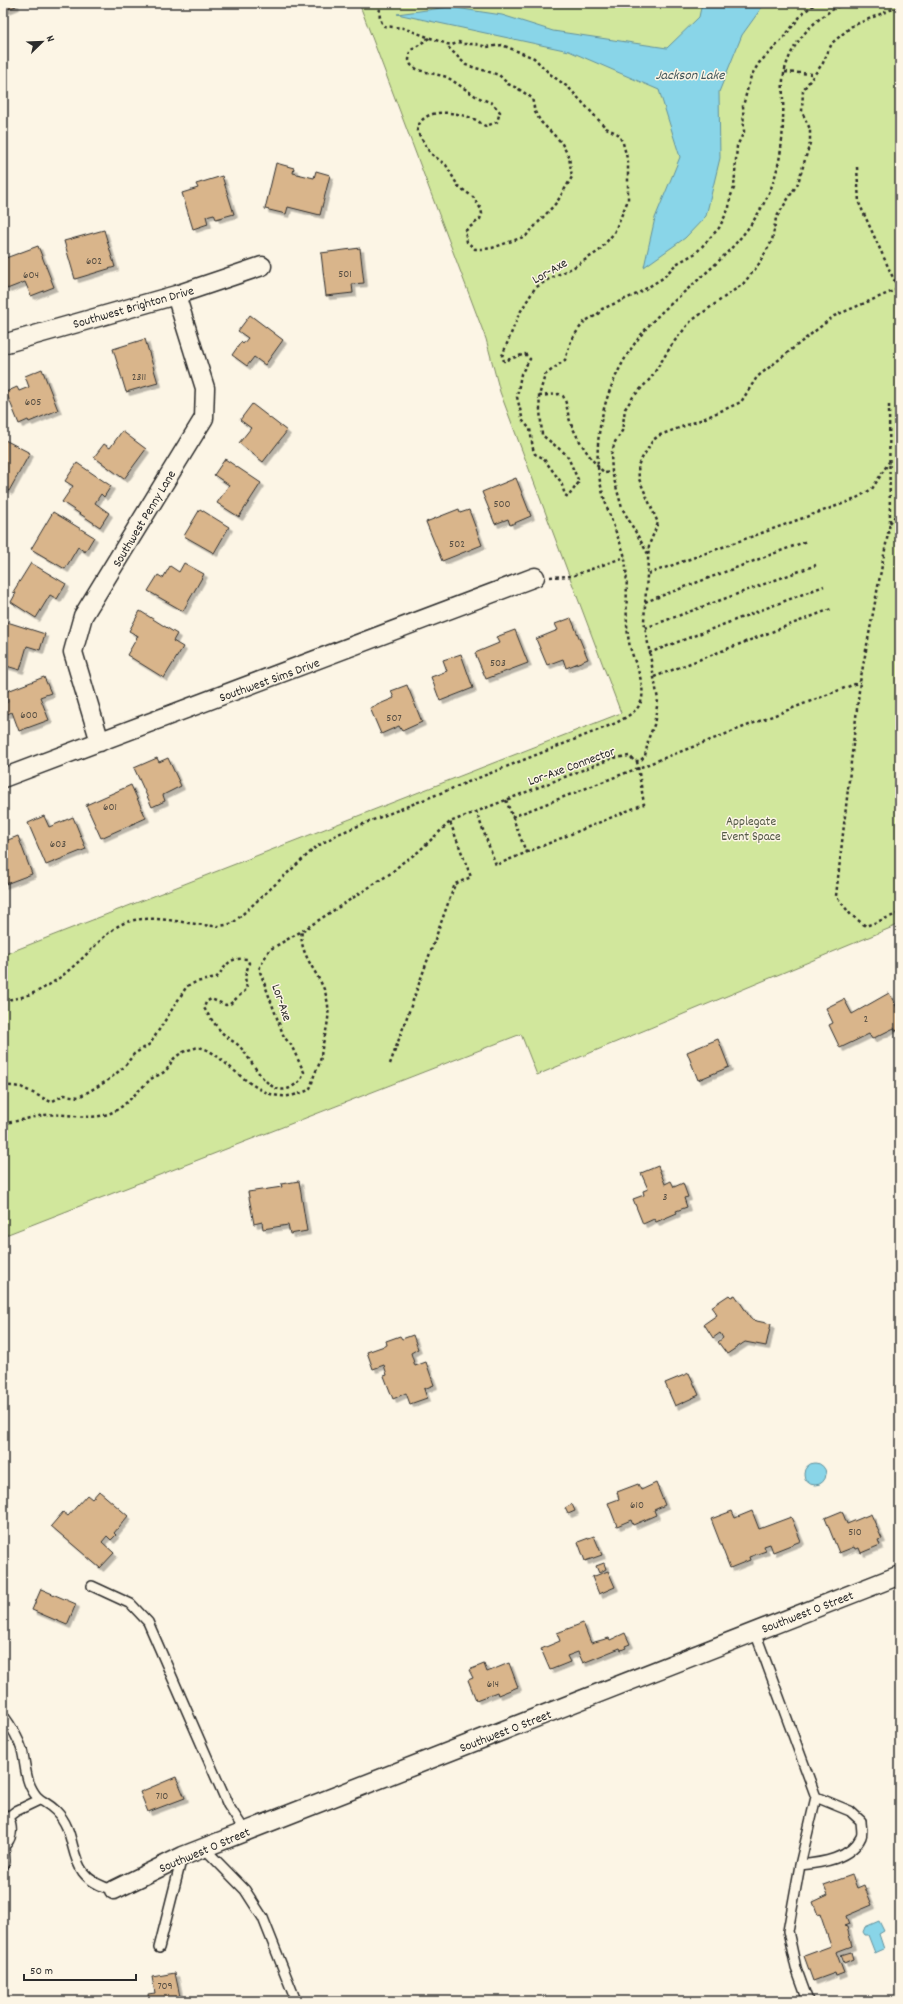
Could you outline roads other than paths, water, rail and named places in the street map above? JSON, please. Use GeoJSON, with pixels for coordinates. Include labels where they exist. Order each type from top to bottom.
{"type":"FeatureCollection","features":[{"type":"Feature","properties":{"kind":"street","name":"Southwest Brighton Drive"},"geometry":{"type":"LineString","coordinates":[[3,344],[176,295],[262,266]]}},
{"type":"Feature","properties":{"kind":"street","name":"Southwest Penny Lane"},"geometry":{"type":"LineString","coordinates":[[100,742],[73,652],[83,616],[204,418],[205,388],[176,295]]}},
{"type":"Feature","properties":{"kind":"street","name":"Southwest Sims Drive"},"geometry":{"type":"LineString","coordinates":[[3,778],[535,577]]}},
{"type":"Feature","properties":{"kind":"street","name":"Southwest O Street"},"geometry":{"type":"LineString","coordinates":[[114,1890],[183,1856],[245,1831],[900,1575]]}},
{"type":"Feature","properties":{"kind":"lane"},"geometry":{"type":"LineString","coordinates":[[92,1586],[131,1604],[148,1622],[228,1805],[245,1831]]}},
{"type":"Feature","properties":{"kind":"lane"},"geometry":{"type":"LineString","coordinates":[[755,1632],[816,1797],[800,1865],[788,1931],[796,1968],[808,2001]]}},
{"type":"Feature","properties":{"kind":"lane"},"geometry":{"type":"LineString","coordinates":[[3,1715],[14,1731],[22,1751],[28,1782],[39,1800],[56,1810],[64,1824],[81,1871],[92,1881],[114,1890]]}},
{"type":"Feature","properties":{"kind":"lane"},"geometry":{"type":"LineString","coordinates":[[800,1865],[822,1863],[832,1859],[853,1848],[862,1836],[861,1821],[850,1811],[816,1797]]}},
{"type":"Feature","properties":{"kind":"lane"},"geometry":{"type":"LineString","coordinates":[[3,1865],[5,1862],[4,1846],[10,1838],[12,1827],[6,1816],[39,1800]]}},
{"type":"Feature","properties":{"kind":"lane"},"geometry":{"type":"LineString","coordinates":[[204,1848],[244,1890],[263,1918],[296,2001]]}},
{"type":"Feature","properties":{"kind":"lane"},"geometry":{"type":"LineString","coordinates":[[159,1948],[183,1856]]}},
{"type":"Feature","properties":{"kind":"water","name":"Jackson Lake"},"geometry":{"type":"Polygon","coordinates":[[[702,3],[765,3],[742,35],[719,92],[720,158],[706,216],[685,238],[644,267],[655,218],[680,157],[659,90],[569,51],[397,14],[449,7],[502,15],[553,31],[667,48],[699,17],[702,3]]]}},
{"type":"Feature","properties":{"kind":"water"},"geometry":{"type":"Polygon","coordinates":[[[815,1463],[823,1466],[826,1474],[823,1482],[815,1485],[807,1482],[804,1474],[807,1466],[815,1463]]]}},
{"type":"Feature","properties":{"kind":"water"},"geometry":{"type":"Polygon","coordinates":[[[879,1921],[884,1931],[879,1934],[884,1949],[875,1953],[868,1935],[865,1935],[863,1932],[865,1927],[879,1921]]]}},
{"type":"Feature","properties":{"kind":"park label","name":"Applegate Event Space"},"geometry":{"type":"Point","coordinates":[751,828]}}]}
